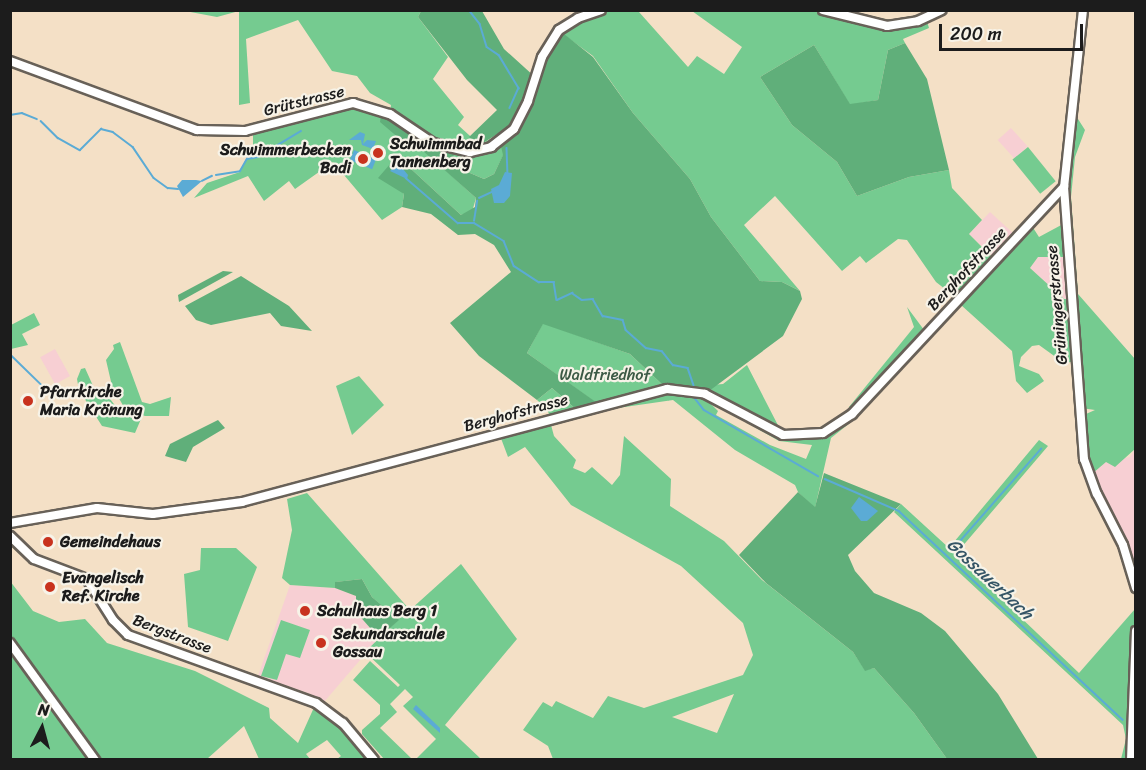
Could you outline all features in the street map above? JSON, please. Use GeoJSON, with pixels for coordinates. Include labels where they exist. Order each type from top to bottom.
{"type":"FeatureCollection","features":[{"type":"Feature","properties":{"kind":"street","name":"Grütstrasse"},"geometry":{"type":"LineString","coordinates":[[10,61],[197,129],[244,131],[353,103],[390,114],[441,147],[470,152],[491,147],[514,129],[528,101],[542,57],[559,30],[578,18],[601,10]]}},
{"type":"Feature","properties":{"kind":"street"},"geometry":{"type":"LineString","coordinates":[[823,10],[887,26],[918,21],[942,10]]}},
{"type":"Feature","properties":{"kind":"street","name":"Grüningerstrasse"},"geometry":{"type":"LineString","coordinates":[[1083,10],[1064,187],[1084,459],[1097,494],[1123,545],[1136,588]]}},
{"type":"Feature","properties":{"kind":"street","name":"Berghofstrasse"},"geometry":{"type":"LineString","coordinates":[[10,523],[97,508],[150,514],[242,502],[667,388],[705,394],[783,435],[823,433],[852,414],[1064,187]]}},
{"type":"Feature","properties":{"kind":"street","name":"Bergstrasse"},"geometry":{"type":"LineString","coordinates":[[10,536],[34,560],[87,579],[113,620],[128,635],[322,706],[343,723],[374,759]]}},
{"type":"Feature","properties":{"kind":"street"},"geometry":{"type":"LineString","coordinates":[[1131,759],[1136,631]]}},
{"type":"Feature","properties":{"kind":"street"},"geometry":{"type":"LineString","coordinates":[[10,643],[95,759]]}},
{"type":"Feature","properties":{"kind":"shaded area"},"geometry":{"type":"Polygon","coordinates":[[[1011,128],[1028,147],[1014,159],[998,140],[1011,128]]]}},
{"type":"Feature","properties":{"kind":"shaded area"},"geometry":{"type":"Polygon","coordinates":[[[990,212],[1013,233],[996,260],[969,234],[990,212]]]}},
{"type":"Feature","properties":{"kind":"shaded area"},"geometry":{"type":"Polygon","coordinates":[[[1038,257],[1068,257],[1071,299],[1064,299],[1030,268],[1038,257]]]}},
{"type":"Feature","properties":{"kind":"shaded area"},"geometry":{"type":"Polygon","coordinates":[[[55,349],[70,376],[55,384],[40,357],[55,349]]]}},
{"type":"Feature","properties":{"kind":"shaded area"},"geometry":{"type":"Polygon","coordinates":[[[1135,449],[1136,564],[1131,567],[1089,476],[1106,462],[1130,457],[1135,449]]]}},
{"type":"Feature","properties":{"kind":"shaded area","name":"Sekundarschule Gossau"},"geometry":{"type":"Polygon","coordinates":[[[290,585],[335,588],[356,596],[356,612],[379,638],[324,702],[308,693],[258,676],[290,585]]]}},
{"type":"Feature","properties":{"kind":"green space"},"geometry":{"type":"Polygon","coordinates":[[[219,10],[421,11],[418,17],[448,57],[433,79],[464,117],[458,125],[480,145],[520,121],[494,174],[484,179],[463,170],[390,114],[391,105],[370,93],[357,76],[332,71],[298,20],[246,39],[250,103],[239,105],[239,11],[217,17],[185,11],[219,10]]]}},
{"type":"Feature","properties":{"kind":"green space","name":"Waldfriedhof"},"geometry":{"type":"Polygon","coordinates":[[[582,10],[647,11],[639,12],[688,67],[697,56],[724,74],[742,47],[692,11],[841,10],[890,20],[942,11],[926,18],[929,28],[903,39],[905,43],[888,50],[878,100],[850,105],[814,45],[760,77],[792,125],[837,162],[857,196],[909,177],[949,170],[952,188],[982,220],[969,234],[995,260],[1030,223],[1039,237],[1065,223],[1072,118],[1078,119],[1085,130],[1075,157],[1071,197],[1078,294],[1135,359],[1135,449],[1115,467],[1106,462],[1093,473],[1087,450],[1086,414],[1095,410],[1081,408],[1077,361],[1064,363],[1039,345],[1032,346],[1021,357],[1019,366],[1039,374],[1044,381],[1027,393],[1016,381],[1012,351],[961,305],[855,419],[831,438],[815,508],[798,492],[795,485],[735,450],[673,400],[604,410],[551,425],[554,436],[576,460],[573,468],[585,473],[592,467],[612,485],[620,475],[624,436],[671,479],[670,506],[724,541],[762,580],[853,652],[865,670],[874,668],[914,713],[947,759],[553,759],[548,746],[523,730],[543,702],[552,707],[556,701],[593,718],[608,696],[644,708],[743,675],[753,655],[743,623],[681,566],[571,505],[525,447],[508,457],[499,433],[551,419],[547,409],[537,400],[552,388],[578,411],[599,405],[527,353],[543,323],[630,354],[667,389],[723,384],[747,365],[783,435],[807,436],[852,415],[849,407],[914,327],[907,307],[927,334],[959,300],[936,282],[907,240],[898,239],[866,263],[860,256],[842,271],[775,196],[744,225],[800,291],[782,282],[760,281],[711,217],[690,179],[633,113],[593,56],[564,35],[535,77],[530,74],[550,33],[582,10]],[[1038,257],[1030,268],[1064,299],[1071,299],[1068,257],[1038,257]],[[707,400],[718,411],[716,415],[770,445],[806,459],[812,445],[779,441],[707,400]],[[734,694],[672,717],[717,733],[734,694]]]}},
{"type":"Feature","properties":{"kind":"green space"},"geometry":{"type":"Polygon","coordinates":[[[421,11],[482,11],[504,49],[535,77],[559,30],[593,57],[633,113],[690,179],[711,217],[760,281],[782,282],[800,291],[802,299],[783,336],[705,394],[667,389],[630,354],[543,324],[527,353],[600,405],[578,411],[552,388],[537,400],[479,356],[450,323],[511,272],[494,245],[475,234],[458,235],[431,214],[402,207],[404,194],[378,178],[397,156],[461,215],[475,207],[476,198],[414,143],[407,145],[380,122],[384,111],[450,150],[463,170],[484,179],[494,174],[503,155],[500,142],[518,121],[480,145],[469,137],[497,110],[467,80],[418,17],[421,11]]]}},
{"type":"Feature","properties":{"kind":"green space"},"geometry":{"type":"Polygon","coordinates":[[[905,43],[927,79],[949,170],[909,177],[857,196],[837,162],[792,125],[760,77],[814,45],[850,104],[878,100],[888,50],[905,43]]]}},
{"type":"Feature","properties":{"kind":"green space"},"geometry":{"type":"Polygon","coordinates":[[[340,104],[377,108],[476,198],[472,212],[461,215],[397,156],[384,175],[404,194],[402,207],[382,220],[333,162],[295,189],[289,181],[264,201],[248,176],[194,198],[207,183],[240,172],[246,159],[260,156],[261,148],[253,147],[253,134],[340,104]]]}},
{"type":"Feature","properties":{"kind":"green space"},"geometry":{"type":"Polygon","coordinates":[[[1028,147],[1056,181],[1040,194],[1012,160],[1028,147]]]}},
{"type":"Feature","properties":{"kind":"green space"},"geometry":{"type":"Polygon","coordinates":[[[223,271],[233,272],[179,302],[178,295],[223,271]]]}},
{"type":"Feature","properties":{"kind":"green space"},"geometry":{"type":"Polygon","coordinates":[[[241,276],[289,306],[312,331],[281,326],[270,313],[211,325],[196,320],[185,306],[241,276]]]}},
{"type":"Feature","properties":{"kind":"green space"},"geometry":{"type":"Polygon","coordinates":[[[34,313],[40,325],[22,334],[28,345],[11,349],[11,325],[34,313]]]}},
{"type":"Feature","properties":{"kind":"green space"},"geometry":{"type":"Polygon","coordinates":[[[120,342],[142,402],[150,404],[171,397],[169,416],[145,416],[125,409],[112,386],[106,360],[114,349],[113,345],[120,342]]]}},
{"type":"Feature","properties":{"kind":"green space"},"geometry":{"type":"Polygon","coordinates":[[[85,368],[94,388],[104,391],[123,416],[141,419],[135,433],[102,426],[79,390],[77,379],[81,369],[85,368]]]}},
{"type":"Feature","properties":{"kind":"green space"},"geometry":{"type":"Polygon","coordinates":[[[359,376],[384,405],[352,435],[336,386],[359,376]]]}},
{"type":"Feature","properties":{"kind":"green space"},"geometry":{"type":"Polygon","coordinates":[[[218,420],[225,428],[193,447],[186,462],[165,456],[170,444],[218,420]]]}},
{"type":"Feature","properties":{"kind":"green space"},"geometry":{"type":"Polygon","coordinates":[[[1039,440],[1048,446],[955,555],[1079,673],[1135,609],[1135,759],[1121,759],[1126,739],[1123,725],[894,512],[901,504],[949,548],[1039,440]]]}},
{"type":"Feature","properties":{"kind":"green space"},"geometry":{"type":"Polygon","coordinates":[[[824,473],[901,504],[848,555],[855,571],[874,593],[921,613],[945,631],[998,694],[1038,759],[947,759],[914,713],[874,668],[865,671],[853,652],[766,583],[739,555],[798,492],[815,507],[824,473]]]}},
{"type":"Feature","properties":{"kind":"green space"},"geometry":{"type":"Polygon","coordinates":[[[307,493],[410,610],[461,564],[517,639],[445,725],[481,759],[416,759],[436,739],[403,706],[413,697],[405,689],[390,704],[397,712],[380,728],[412,759],[384,759],[362,734],[362,730],[380,714],[380,705],[353,680],[370,661],[398,687],[400,685],[365,652],[398,620],[372,597],[362,579],[336,582],[335,588],[290,585],[282,578],[292,530],[287,499],[307,493]]]}},
{"type":"Feature","properties":{"kind":"green space"},"geometry":{"type":"Polygon","coordinates":[[[201,548],[236,548],[257,567],[228,641],[188,627],[184,574],[200,570],[201,548]]]}},
{"type":"Feature","properties":{"kind":"green space"},"geometry":{"type":"Polygon","coordinates":[[[362,579],[372,597],[399,620],[379,638],[356,612],[356,596],[335,588],[335,582],[362,579]]]}},
{"type":"Feature","properties":{"kind":"green space"},"geometry":{"type":"Polygon","coordinates":[[[10,581],[33,611],[59,622],[85,619],[107,643],[195,671],[269,708],[270,718],[298,743],[316,703],[374,759],[337,759],[341,756],[327,740],[306,754],[310,759],[259,759],[244,726],[207,759],[11,759],[10,581]]]}},
{"type":"Feature","properties":{"kind":"green space"},"geometry":{"type":"Polygon","coordinates":[[[281,620],[310,630],[300,658],[286,654],[277,680],[261,676],[281,620]]]}},
{"type":"Feature","properties":{"kind":"water"},"geometry":{"type":"Polygon","coordinates":[[[360,132],[365,134],[363,144],[367,140],[376,141],[373,149],[362,145],[361,140],[349,140],[360,132]]]}},
{"type":"Feature","properties":{"kind":"water","name":"Schwimmerbecken Badi"},"geometry":{"type":"Polygon","coordinates":[[[354,150],[376,159],[372,169],[350,160],[354,150]]]}},
{"type":"Feature","properties":{"kind":"water"},"geometry":{"type":"Polygon","coordinates":[[[398,163],[408,175],[407,179],[390,171],[398,163]]]}},
{"type":"Feature","properties":{"kind":"water"},"geometry":{"type":"Polygon","coordinates":[[[505,172],[512,173],[510,196],[504,203],[494,203],[491,189],[499,185],[505,172]]]}},
{"type":"Feature","properties":{"kind":"water"},"geometry":{"type":"Polygon","coordinates":[[[182,180],[202,181],[183,197],[177,186],[182,180]]]}},
{"type":"Feature","properties":{"kind":"water"},"geometry":{"type":"Polygon","coordinates":[[[859,497],[878,511],[867,521],[861,521],[851,508],[859,497]]]}},
{"type":"Feature","properties":{"kind":"water"},"geometry":{"type":"Polygon","coordinates":[[[416,705],[440,728],[440,733],[413,709],[416,705]]]}},
{"type":"Feature","properties":{"kind":"waterway"},"geometry":{"type":"LineString","coordinates":[[469,10],[480,24],[487,47],[499,55],[519,88],[510,108]]}},
{"type":"Feature","properties":{"kind":"waterway","name":"Gossauerbach"},"geometry":{"type":"LineString","coordinates":[[10,115],[22,113],[37,119]]}},
{"type":"Feature","properties":{"kind":"waterway","name":"Gossauerbach"},"geometry":{"type":"LineString","coordinates":[[41,121],[58,138],[80,150],[101,129],[113,132],[133,147],[154,178],[168,188],[178,189]]}},
{"type":"Feature","properties":{"kind":"waterway","name":"Gossauerbach"},"geometry":{"type":"LineString","coordinates":[[216,175],[240,171],[247,159],[258,157],[301,131]]}},
{"type":"Feature","properties":{"kind":"waterway"},"geometry":{"type":"LineString","coordinates":[[507,148],[508,174]]}},
{"type":"Feature","properties":{"kind":"waterway","name":"Gossauerbach"},"geometry":{"type":"LineString","coordinates":[[202,181],[212,176]]}},
{"type":"Feature","properties":{"kind":"waterway","name":"Gossauerbach"},"geometry":{"type":"LineString","coordinates":[[406,178],[458,223],[474,223],[504,241],[514,266],[539,282],[554,282],[557,300],[572,293],[582,300],[593,299],[603,316],[623,320],[626,330],[646,348],[662,351],[673,365],[688,368],[694,385]]}},
{"type":"Feature","properties":{"kind":"waterway"},"geometry":{"type":"LineString","coordinates":[[479,198],[492,192]]}},
{"type":"Feature","properties":{"kind":"waterway"},"geometry":{"type":"LineString","coordinates":[[474,221],[477,201]]}},
{"type":"Feature","properties":{"kind":"waterway"},"geometry":{"type":"LineString","coordinates":[[10,354],[50,393]]}},
{"type":"Feature","properties":{"kind":"waterway","name":"Gossauerbach"},"geometry":{"type":"LineString","coordinates":[[694,397],[704,410],[818,476]]}},
{"type":"Feature","properties":{"kind":"waterway"},"geometry":{"type":"LineString","coordinates":[[954,548],[1041,449]]}},
{"type":"Feature","properties":{"kind":"waterway","name":"Gossauerbach"},"geometry":{"type":"LineString","coordinates":[[825,479],[899,511],[1123,720]]}},
{"type":"Feature","properties":{"kind":"place","name":"Schwimmbad Tannenberg"},"geometry":{"type":"Point","coordinates":[378,153]}},
{"type":"Feature","properties":{"kind":"place","name":"Schwimmerbecken Badi"},"geometry":{"type":"Point","coordinates":[363,159]}},
{"type":"Feature","properties":{"kind":"place","name":"Pfarrkirche Maria Krönung"},"geometry":{"type":"Point","coordinates":[28,401]}},
{"type":"Feature","properties":{"kind":"place","name":"Gemeindehaus"},"geometry":{"type":"Point","coordinates":[48,542]}},
{"type":"Feature","properties":{"kind":"place","name":"Evangelisch Ref. Kirche"},"geometry":{"type":"Point","coordinates":[50,587]}},
{"type":"Feature","properties":{"kind":"place","name":"Schulhaus Berg 1"},"geometry":{"type":"Point","coordinates":[305,611]}},
{"type":"Feature","properties":{"kind":"place","name":"Sekundarschule Gossau"},"geometry":{"type":"Point","coordinates":[321,643]}}]}
